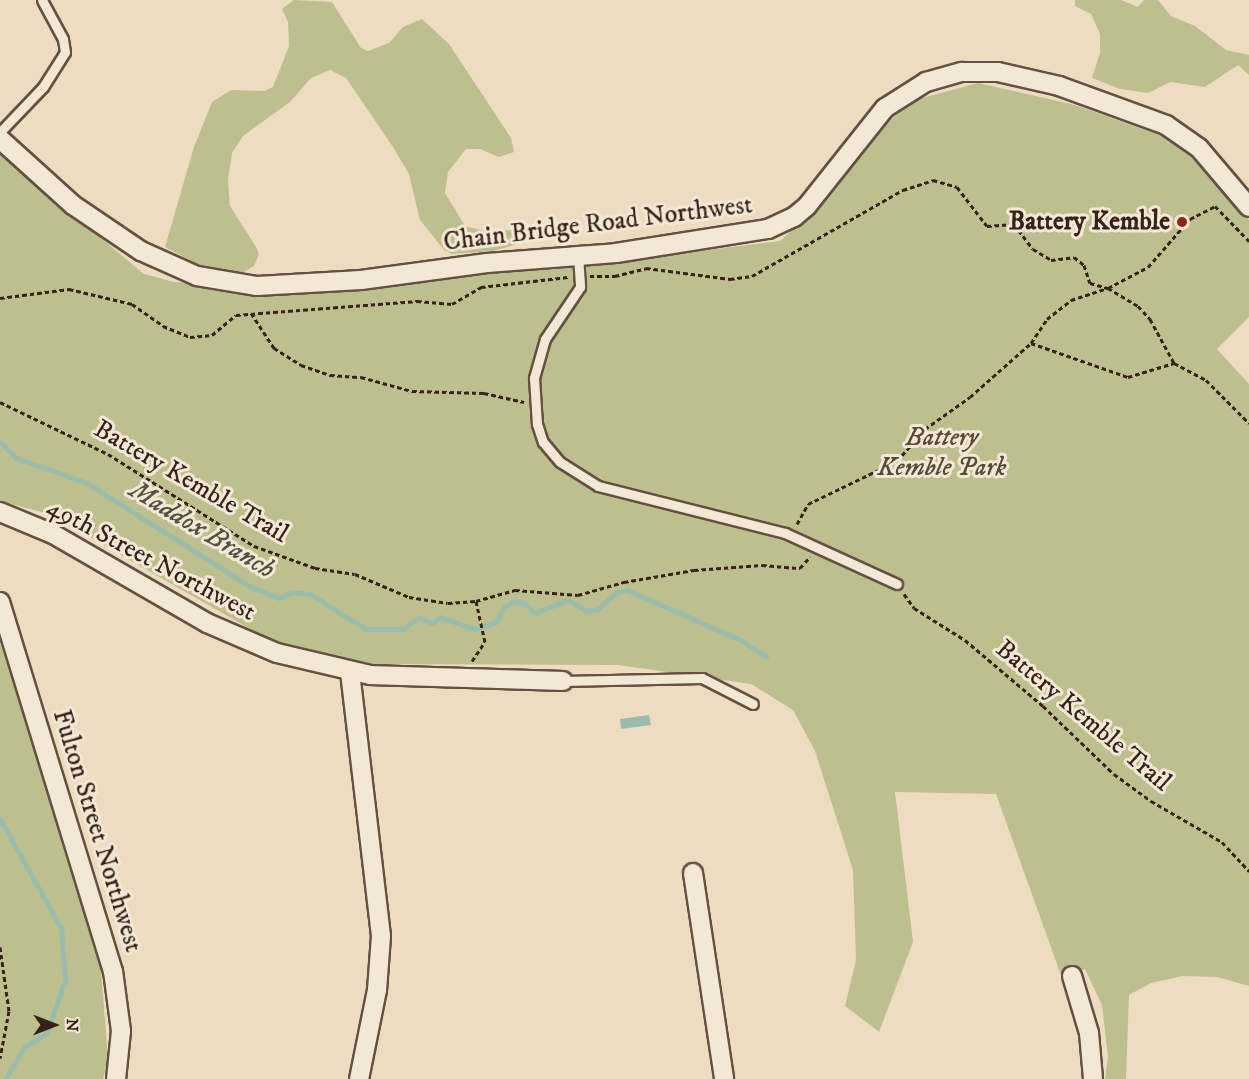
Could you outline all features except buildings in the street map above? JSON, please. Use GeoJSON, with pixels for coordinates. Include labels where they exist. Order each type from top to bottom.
{"type":"FeatureCollection","features":[{"type":"Feature","properties":{"kind":"street","name":"Chain Bridge Road Northwest"},"geometry":{"type":"LineString","coordinates":[[0,140],[73,205],[113,234],[171,265],[216,281],[257,286],[342,282],[578,256],[730,237],[784,223],[807,206],[885,108],[926,82],[963,72],[1005,73],[1065,87],[1166,125],[1199,148],[1249,207]]}},
{"type":"Feature","properties":{"kind":"street","name":"49th Street Northwest"},"geometry":{"type":"LineString","coordinates":[[0,512],[53,534],[230,634],[277,653],[350,672],[563,681]]}},
{"type":"Feature","properties":{"kind":"street","name":"Fulton Street Northwest"},"geometry":{"type":"LineString","coordinates":[[0,602],[112,971],[121,1031],[116,1079]]}},
{"type":"Feature","properties":{"kind":"street"},"geometry":{"type":"LineString","coordinates":[[350,672],[381,936],[377,990],[359,1079]]}},
{"type":"Feature","properties":{"kind":"street"},"geometry":{"type":"LineString","coordinates":[[693,873],[724,1079]]}},
{"type":"Feature","properties":{"kind":"street"},"geometry":{"type":"LineString","coordinates":[[1072,976],[1089,1033],[1093,1079]]}},
{"type":"Feature","properties":{"kind":"lane"},"geometry":{"type":"LineString","coordinates":[[0,132],[43,87],[65,52],[63,39],[42,0]]}},
{"type":"Feature","properties":{"kind":"lane"},"geometry":{"type":"LineString","coordinates":[[578,256],[582,276],[580,287],[545,339],[534,378],[533,404],[543,442],[560,462],[598,486],[791,536],[897,584]]}},
{"type":"Feature","properties":{"kind":"lane"},"geometry":{"type":"LineString","coordinates":[[563,681],[702,678],[753,704]]}},
{"type":"Feature","properties":{"kind":"path"},"geometry":{"type":"LineString","coordinates":[[0,298],[69,290],[132,304],[163,326],[190,337],[212,335],[236,315],[417,302],[452,304],[481,287],[582,276],[615,276],[646,268],[730,279],[752,276],[903,190],[933,180],[957,187],[987,226],[1014,224],[1033,249],[1051,260],[1074,257],[1084,265],[1090,283],[1108,288],[1150,319],[1174,363],[1206,380],[1249,423]]}},
{"type":"Feature","properties":{"kind":"path"},"geometry":{"type":"LineString","coordinates":[[791,536],[808,504],[897,461],[925,429],[970,397],[1031,344],[1047,319],[1071,300],[1108,288],[1148,267],[1190,219],[1215,206],[1249,241]]}},
{"type":"Feature","properties":{"kind":"path"},"geometry":{"type":"LineString","coordinates":[[251,314],[274,348],[301,365],[330,375],[361,377],[412,391],[484,393],[533,404]]}},
{"type":"Feature","properties":{"kind":"path"},"geometry":{"type":"LineString","coordinates":[[1031,344],[1128,377],[1174,363]]}},
{"type":"Feature","properties":{"kind":"path","name":"Battery Kemble Trail"},"geometry":{"type":"LineString","coordinates":[[0,402],[82,439],[178,500],[278,556],[354,574],[409,597],[476,602],[515,590],[578,595],[624,582],[694,570],[762,566],[800,568],[817,548]]}},
{"type":"Feature","properties":{"kind":"path","name":"Battery Kemble Trail"},"geometry":{"type":"LineString","coordinates":[[897,584],[914,608],[965,640],[1084,742],[1114,774],[1151,801],[1222,842],[1249,871]]}},
{"type":"Feature","properties":{"kind":"path"},"geometry":{"type":"LineString","coordinates":[[463,676],[484,642],[476,602]]}},
{"type":"Feature","properties":{"kind":"path"},"geometry":{"type":"LineString","coordinates":[[0,947],[9,1011],[0,1058]]}},
{"type":"Feature","properties":{"kind":"green space"},"geometry":{"type":"Polygon","coordinates":[[[294,0],[332,2],[361,48],[368,51],[389,43],[403,27],[422,19],[449,44],[511,138],[514,152],[499,157],[480,149],[466,149],[448,172],[445,193],[465,226],[484,231],[521,230],[527,233],[528,241],[493,251],[452,254],[444,250],[420,220],[409,174],[393,147],[346,78],[330,70],[311,78],[290,102],[243,136],[232,153],[228,180],[230,206],[259,254],[254,266],[242,273],[226,272],[197,264],[165,247],[194,147],[212,102],[231,90],[264,91],[273,87],[289,46],[288,22],[282,9],[294,0]]]}},
{"type":"Feature","properties":{"kind":"green space"},"geometry":{"type":"Polygon","coordinates":[[[1075,0],[1121,0],[1138,7],[1144,0],[1158,0],[1171,16],[1195,26],[1226,50],[1249,55],[1249,75],[1238,65],[1205,87],[1170,82],[1148,93],[1120,89],[1092,78],[1100,53],[1100,34],[1091,14],[1075,6],[1075,0]]]}},
{"type":"Feature","properties":{"kind":"green space","name":"Battery Kemble Park"},"geometry":{"type":"Polygon","coordinates":[[[978,83],[1075,105],[1176,141],[1249,220],[1249,317],[1217,349],[1249,384],[1249,986],[1217,977],[1183,976],[1151,983],[1129,995],[1126,1079],[1105,1079],[1108,1057],[1102,1005],[1085,969],[1062,978],[996,794],[895,792],[913,942],[879,1032],[845,1006],[856,960],[853,870],[815,751],[793,710],[751,684],[618,665],[363,664],[280,646],[49,514],[0,501],[0,154],[144,274],[174,282],[342,292],[426,278],[557,269],[780,241],[817,208],[856,153],[911,101],[978,83]]]}},
{"type":"Feature","properties":{"kind":"green space"},"geometry":{"type":"Polygon","coordinates":[[[0,643],[45,769],[100,957],[108,1059],[103,1079],[0,1079],[0,643]]]}},
{"type":"Feature","properties":{"kind":"shaded area"},"geometry":{"type":"Polygon","coordinates":[[[649,715],[651,725],[621,729],[620,719],[649,715]]]}},
{"type":"Feature","properties":{"kind":"waterway","name":"Maddox Branch"},"geometry":{"type":"LineString","coordinates":[[0,442],[16,458],[87,483],[249,586],[279,598],[292,592],[310,594],[366,629],[402,629],[419,618],[432,623],[440,617],[475,629],[496,622],[504,607],[514,601],[524,603],[535,613],[568,600],[587,611],[598,609],[615,593],[627,590],[741,640],[766,656]]}},
{"type":"Feature","properties":{"kind":"waterway"},"geometry":{"type":"LineString","coordinates":[[0,819],[61,928],[65,980],[47,1033],[25,1046],[5,1079]]}},
{"type":"Feature","properties":{"kind":"place","name":"Battery Kemble"},"geometry":{"type":"Point","coordinates":[1182,222]}}]}
